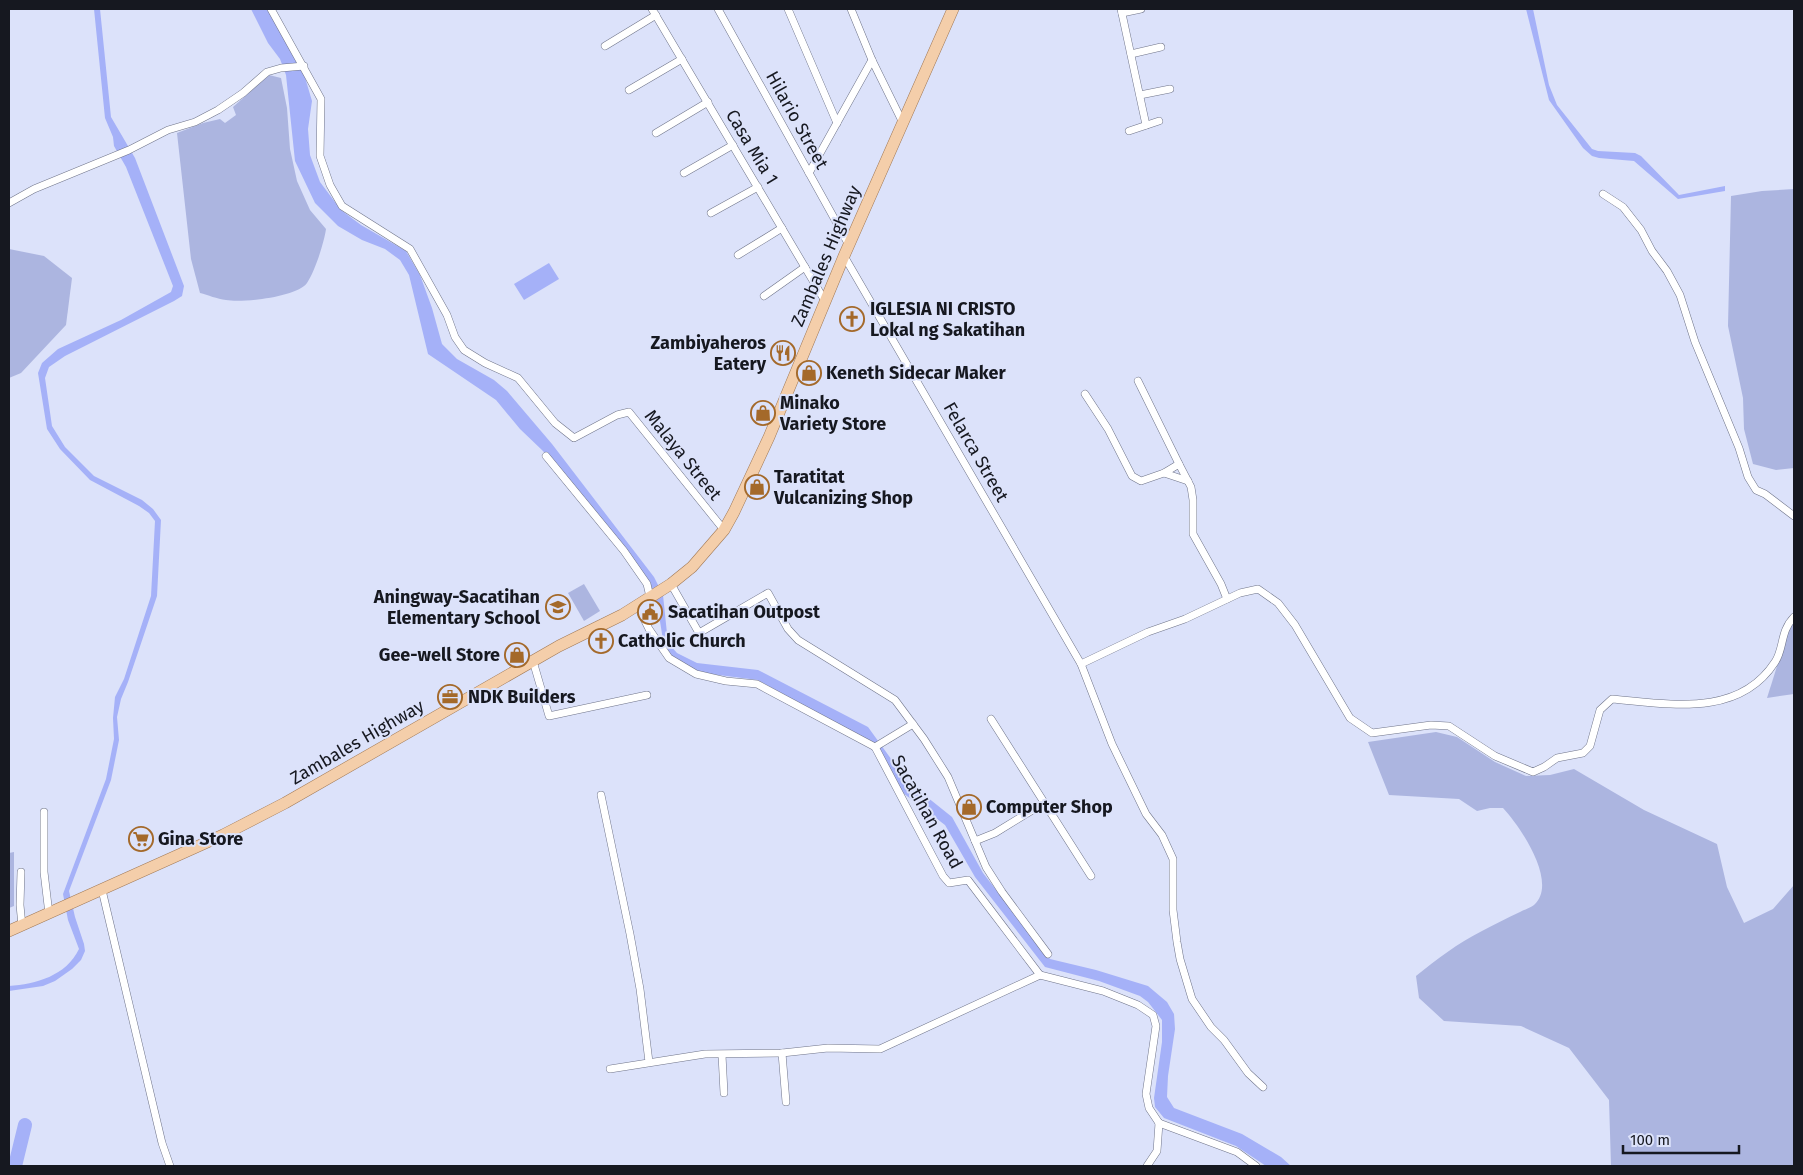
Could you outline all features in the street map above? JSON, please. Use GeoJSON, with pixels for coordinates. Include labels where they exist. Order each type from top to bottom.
{"type":"FeatureCollection","features":[{"type":"Feature","properties":{"kind":"main road","name":"Zambales Highway"},"geometry":{"type":"LineString","coordinates":[[9,932],[224,835],[285,803],[651,597],[669,586],[692,567],[724,530],[734,512],[769,437],[902,121],[953,9]]}},
{"type":"Feature","properties":{"kind":"street","name":"Malaya Street"},"geometry":{"type":"LineString","coordinates":[[271,9],[322,99],[320,156],[334,192],[342,206],[410,249],[447,315],[455,337],[464,350],[485,363],[518,378],[555,423],[574,438],[617,415],[630,412],[724,530]]}},
{"type":"Feature","properties":{"kind":"street","name":"Hilario Street"},"geometry":{"type":"LineString","coordinates":[[718,9],[850,245]]}},
{"type":"Feature","properties":{"kind":"street"},"geometry":{"type":"LineString","coordinates":[[788,9],[837,123]]}},
{"type":"Feature","properties":{"kind":"street"},"geometry":{"type":"LineString","coordinates":[[852,9],[872,60],[902,121]]}},
{"type":"Feature","properties":{"kind":"street"},"geometry":{"type":"LineString","coordinates":[[1142,9],[1122,11],[1146,125]]}},
{"type":"Feature","properties":{"kind":"street"},"geometry":{"type":"LineString","coordinates":[[605,46],[654,12]]}},
{"type":"Feature","properties":{"kind":"street","name":"Casa Mia 1"},"geometry":{"type":"LineString","coordinates":[[654,12],[826,301]]}},
{"type":"Feature","properties":{"kind":"street"},"geometry":{"type":"LineString","coordinates":[[1131,54],[1161,47]]}},
{"type":"Feature","properties":{"kind":"street"},"geometry":{"type":"LineString","coordinates":[[629,90],[682,59]]}},
{"type":"Feature","properties":{"kind":"street"},"geometry":{"type":"LineString","coordinates":[[809,173],[872,60]]}},
{"type":"Feature","properties":{"kind":"street"},"geometry":{"type":"LineString","coordinates":[[9,203],[34,189],[130,150],[168,130],[195,122],[218,110],[243,93],[267,72],[281,68],[304,66]]}},
{"type":"Feature","properties":{"kind":"street"},"geometry":{"type":"LineString","coordinates":[[1140,95],[1170,89]]}},
{"type":"Feature","properties":{"kind":"street"},"geometry":{"type":"LineString","coordinates":[[656,133],[708,102]]}},
{"type":"Feature","properties":{"kind":"street"},"geometry":{"type":"LineString","coordinates":[[1129,131],[1159,121]]}},
{"type":"Feature","properties":{"kind":"street"},"geometry":{"type":"LineString","coordinates":[[684,173],[733,145]]}},
{"type":"Feature","properties":{"kind":"street"},"geometry":{"type":"LineString","coordinates":[[711,213],[758,187]]}},
{"type":"Feature","properties":{"kind":"street"},"geometry":{"type":"LineString","coordinates":[[1603,194],[1622,207],[1641,230],[1680,295],[1696,342],[1739,448],[1748,477],[1756,490],[1765,494],[1794,516]]}},
{"type":"Feature","properties":{"kind":"street"},"geometry":{"type":"LineString","coordinates":[[738,255],[782,228]]}},
{"type":"Feature","properties":{"kind":"street","name":"Felarca Street"},"geometry":{"type":"LineString","coordinates":[[844,256],[1081,664],[1112,744],[1146,814],[1162,835],[1173,859],[1173,910],[1177,942],[1192,999],[1211,1027],[1224,1040],[1248,1073],[1263,1087]]}},
{"type":"Feature","properties":{"kind":"street"},"geometry":{"type":"LineString","coordinates":[[764,296],[805,267]]}},
{"type":"Feature","properties":{"kind":"street"},"geometry":{"type":"LineString","coordinates":[[1138,381],[1188,481],[1193,500],[1193,534],[1221,584],[1227,599]]}},
{"type":"Feature","properties":{"kind":"street"},"geometry":{"type":"LineString","coordinates":[[1085,394],[1108,429],[1132,476],[1141,481],[1164,473],[1179,464]]}},
{"type":"Feature","properties":{"kind":"street"},"geometry":{"type":"LineString","coordinates":[[546,456],[624,551],[647,584],[651,597]]}},
{"type":"Feature","properties":{"kind":"street"},"geometry":{"type":"LineString","coordinates":[[1164,473],[1188,481]]}},
{"type":"Feature","properties":{"kind":"street"},"geometry":{"type":"LineString","coordinates":[[669,586],[700,633],[768,593],[788,629],[798,640],[895,700],[948,777],[986,867],[1048,954]]}},
{"type":"Feature","properties":{"kind":"street"},"geometry":{"type":"LineString","coordinates":[[1081,664],[1148,632],[1185,619],[1240,593],[1258,589],[1278,603],[1295,625],[1350,718],[1372,733],[1431,725],[1449,726],[1495,756],[1533,772],[1544,768],[1557,758],[1584,753],[1590,746],[1600,710],[1612,699],[1698,705],[1736,696],[1757,684],[1776,661],[1783,636],[1794,617]]}},
{"type":"Feature","properties":{"kind":"street","name":"Sacatihan Road"},"geometry":{"type":"LineString","coordinates":[[637,605],[649,629],[669,658],[696,674],[726,681],[757,684],[875,747],[942,876],[949,883],[968,880],[1040,975]]}},
{"type":"Feature","properties":{"kind":"street"},"geometry":{"type":"LineString","coordinates":[[533,662],[549,716],[647,695]]}},
{"type":"Feature","properties":{"kind":"street"},"geometry":{"type":"LineString","coordinates":[[991,719],[1091,876]]}},
{"type":"Feature","properties":{"kind":"street"},"geometry":{"type":"LineString","coordinates":[[875,747],[913,724]]}},
{"type":"Feature","properties":{"kind":"street"},"geometry":{"type":"LineString","coordinates":[[601,795],[640,989],[648,1062]]}},
{"type":"Feature","properties":{"kind":"street"},"geometry":{"type":"LineString","coordinates":[[975,841],[995,834],[1044,803]]}},
{"type":"Feature","properties":{"kind":"street"},"geometry":{"type":"LineString","coordinates":[[44,812],[44,872],[49,914]]}},
{"type":"Feature","properties":{"kind":"street"},"geometry":{"type":"LineString","coordinates":[[21,872],[20,905],[22,926]]}},
{"type":"Feature","properties":{"kind":"street"},"geometry":{"type":"LineString","coordinates":[[102,890],[162,1143],[170,1166]]}},
{"type":"Feature","properties":{"kind":"street"},"geometry":{"type":"LineString","coordinates":[[610,1069],[705,1054],[782,1053],[828,1048],[880,1049],[1040,975],[1103,991],[1138,1005],[1152,1015],[1156,1026],[1146,1094],[1150,1108],[1159,1123],[1157,1151],[1147,1166]]}},
{"type":"Feature","properties":{"kind":"street"},"geometry":{"type":"LineString","coordinates":[[782,1053],[786,1102]]}},
{"type":"Feature","properties":{"kind":"street"},"geometry":{"type":"LineString","coordinates":[[722,1055],[724,1093]]}},
{"type":"Feature","properties":{"kind":"street"},"geometry":{"type":"LineString","coordinates":[[1159,1123],[1237,1152],[1256,1166]]}},
{"type":"Feature","properties":{"kind":"shaded area"},"geometry":{"type":"Polygon","coordinates":[[[94,9],[100,9],[111,117],[135,158],[184,286],[182,296],[174,301],[65,356],[49,367],[45,378],[52,426],[65,447],[94,476],[142,500],[153,509],[161,520],[157,596],[121,699],[117,717],[119,740],[111,780],[69,891],[85,951],[81,960],[72,969],[55,981],[43,986],[9,991],[9,986],[40,981],[58,972],[66,966],[79,949],[68,920],[63,894],[106,779],[114,739],[115,697],[124,679],[151,596],[155,521],[149,513],[139,506],[90,480],[60,449],[47,429],[38,373],[42,363],[58,349],[121,320],[171,292],[173,286],[126,167],[114,146],[113,137],[105,118],[94,9]]]}},
{"type":"Feature","properties":{"kind":"shaded area"},"geometry":{"type":"Polygon","coordinates":[[[251,9],[267,9],[304,74],[312,101],[308,129],[310,155],[320,182],[341,210],[361,225],[406,251],[420,275],[442,344],[457,359],[494,380],[507,391],[552,444],[654,577],[663,595],[668,643],[677,653],[697,663],[758,670],[868,727],[907,781],[952,817],[983,873],[1050,959],[1096,970],[1148,986],[1167,1002],[1174,1014],[1175,1029],[1167,1097],[1174,1108],[1242,1134],[1281,1157],[1291,1166],[1266,1166],[1236,1146],[1164,1118],[1155,1107],[1154,1098],[1162,1042],[1162,1020],[1148,1002],[1140,996],[1099,981],[1045,967],[975,877],[945,825],[899,790],[867,742],[758,680],[695,672],[671,656],[663,640],[654,597],[594,514],[543,451],[520,429],[496,400],[428,354],[409,275],[400,260],[385,249],[362,240],[338,226],[315,203],[295,161],[286,75],[280,59],[268,43],[251,9]]]}},
{"type":"Feature","properties":{"kind":"shaded area"},"geometry":{"type":"Polygon","coordinates":[[[1526,9],[1533,9],[1549,85],[1557,105],[1592,149],[1635,153],[1641,156],[1679,195],[1725,186],[1725,191],[1678,199],[1634,161],[1599,158],[1592,156],[1583,148],[1549,100],[1526,9]]]}},
{"type":"Feature","properties":{"kind":"shaded area"},"geometry":{"type":"Polygon","coordinates":[[[269,75],[281,78],[287,108],[290,149],[297,181],[310,210],[326,229],[319,257],[307,283],[301,288],[269,298],[234,301],[200,293],[191,259],[177,133],[220,119],[225,123],[236,115],[233,107],[269,75]]]}},
{"type":"Feature","properties":{"kind":"shaded area"},"geometry":{"type":"Polygon","coordinates":[[[1794,189],[1794,468],[1776,470],[1753,464],[1744,429],[1743,398],[1728,326],[1731,196],[1762,191],[1794,189]]]}},
{"type":"Feature","properties":{"kind":"shaded area"},"geometry":{"type":"Polygon","coordinates":[[[9,249],[44,256],[72,278],[66,325],[21,373],[9,378],[9,249]]]}},
{"type":"Feature","properties":{"kind":"shaded area"},"geometry":{"type":"Polygon","coordinates":[[[549,263],[559,279],[524,300],[514,284],[549,263]]]}},
{"type":"Feature","properties":{"kind":"shaded area"},"geometry":{"type":"Polygon","coordinates":[[[584,584],[600,611],[584,621],[568,593],[584,584]]]}},
{"type":"Feature","properties":{"kind":"shaded area"},"geometry":{"type":"Polygon","coordinates":[[[1794,623],[1794,694],[1767,698],[1789,628],[1794,623]]]}},
{"type":"Feature","properties":{"kind":"shaded area"},"geometry":{"type":"Polygon","coordinates":[[[1436,732],[1457,737],[1495,762],[1526,776],[1550,775],[1574,769],[1644,810],[1717,844],[1727,887],[1744,923],[1773,909],[1794,885],[1794,1166],[1611,1166],[1609,1100],[1569,1048],[1521,1026],[1444,1021],[1419,998],[1416,976],[1440,957],[1465,941],[1496,923],[1534,905],[1541,895],[1542,883],[1540,869],[1527,841],[1503,808],[1477,811],[1459,799],[1389,795],[1368,742],[1436,732]]]}},
{"type":"Feature","properties":{"kind":"shaded area"},"geometry":{"type":"Polygon","coordinates":[[[14,852],[14,906],[9,908],[9,853],[14,852]]]}},
{"type":"Feature","properties":{"kind":"waterway"},"geometry":{"type":"LineString","coordinates":[[15,1166],[25,1125]]}},
{"type":"Feature","properties":{"kind":"place","name":"IGLESIA NI CRISTO Lokal ng Sakatihan"},"geometry":{"type":"Point","coordinates":[852,319]}},
{"type":"Feature","properties":{"kind":"place","name":"Zambiyaheros Eatery"},"geometry":{"type":"Point","coordinates":[783,353]}},
{"type":"Feature","properties":{"kind":"place","name":"Keneth Sidecar Maker"},"geometry":{"type":"Point","coordinates":[809,373]}},
{"type":"Feature","properties":{"kind":"place","name":"Minako Variety Store"},"geometry":{"type":"Point","coordinates":[763,413]}},
{"type":"Feature","properties":{"kind":"place","name":"Taratitat Vulcanizing Shop"},"geometry":{"type":"Point","coordinates":[757,487]}},
{"type":"Feature","properties":{"kind":"place","name":"Aningway-Sacatihan Elementary School"},"geometry":{"type":"Point","coordinates":[558,607]}},
{"type":"Feature","properties":{"kind":"place","name":"Sacatihan Outpost"},"geometry":{"type":"Point","coordinates":[650,612]}},
{"type":"Feature","properties":{"kind":"place","name":"Catholic Church"},"geometry":{"type":"Point","coordinates":[601,641]}},
{"type":"Feature","properties":{"kind":"place","name":"Gee-well Store"},"geometry":{"type":"Point","coordinates":[517,655]}},
{"type":"Feature","properties":{"kind":"place","name":"NDK Builders"},"geometry":{"type":"Point","coordinates":[450,697]}},
{"type":"Feature","properties":{"kind":"place","name":"Computer Shop"},"geometry":{"type":"Point","coordinates":[969,807]}},
{"type":"Feature","properties":{"kind":"place","name":"Gina Store"},"geometry":{"type":"Point","coordinates":[141,839]}}]}
